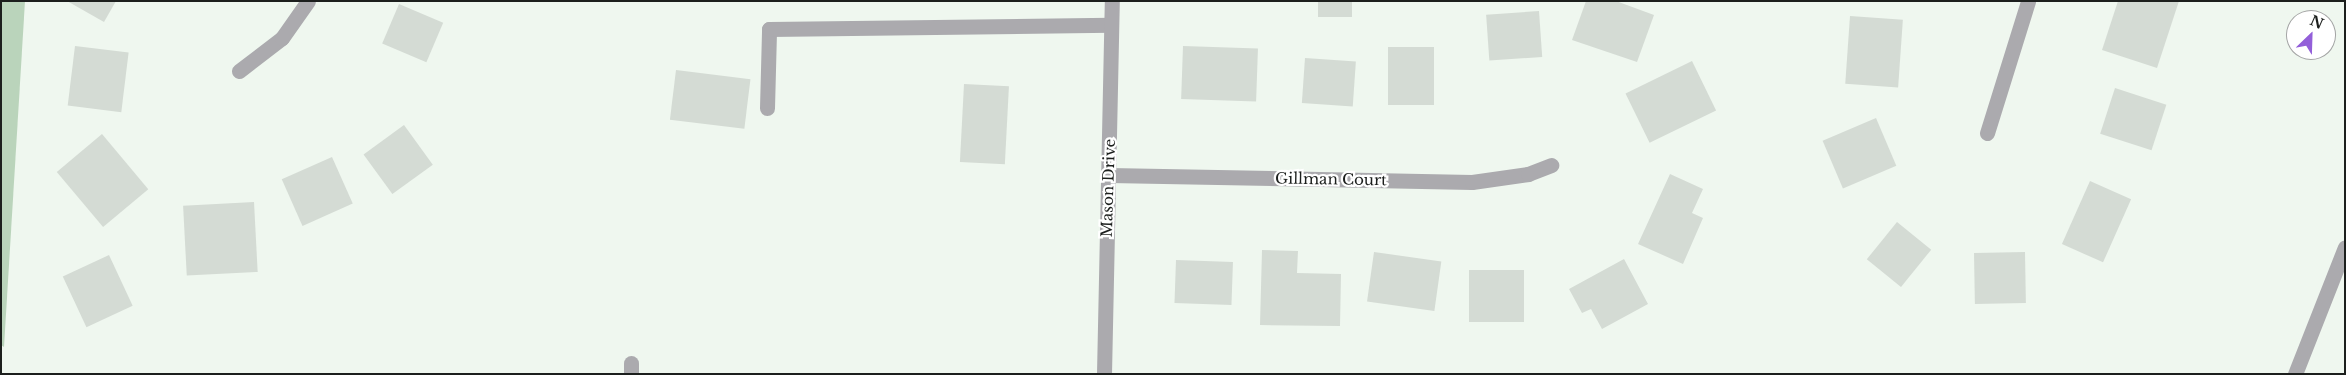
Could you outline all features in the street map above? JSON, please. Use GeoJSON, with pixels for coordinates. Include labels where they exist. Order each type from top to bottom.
{"type":"FeatureCollection","features":[{"type":"Feature","properties":{"kind":"street"},"geometry":{"type":"LineString","coordinates":[[239,71],[282,38],[308,1]]}},
{"type":"Feature","properties":{"kind":"street","name":"Mason Drive"},"geometry":{"type":"LineString","coordinates":[[1104,374],[1112,1]]}},
{"type":"Feature","properties":{"kind":"street"},"geometry":{"type":"LineString","coordinates":[[1986,133],[2028,1]]}},
{"type":"Feature","properties":{"kind":"street"},"geometry":{"type":"LineString","coordinates":[[767,108],[769,29],[1111,25]]}},
{"type":"Feature","properties":{"kind":"street","name":"Gillman Court"},"geometry":{"type":"LineString","coordinates":[[1109,175],[1472,182],[1528,174],[1551,166]]}},
{"type":"Feature","properties":{"kind":"street"},"geometry":{"type":"LineString","coordinates":[[2295,374],[2345,247]]}},
{"type":"Feature","properties":{"kind":"green space"},"geometry":{"type":"Polygon","coordinates":[[[1,1],[25,1],[4,347],[1,345],[1,1]]]}},
{"type":"Feature","properties":{"kind":"building"},"geometry":{"type":"Polygon","coordinates":[[[67,1],[116,1],[104,22],[67,1]]]}},
{"type":"Feature","properties":{"kind":"building"},"geometry":{"type":"Polygon","coordinates":[[[1318,1],[1352,1],[1352,17],[1318,17],[1318,1]]]}},
{"type":"Feature","properties":{"kind":"building"},"geometry":{"type":"Polygon","coordinates":[[[1586,1],[1616,1],[1654,15],[1637,62],[1572,40],[1586,1]]]}},
{"type":"Feature","properties":{"kind":"building"},"geometry":{"type":"Polygon","coordinates":[[[2118,1],[2179,1],[2157,68],[2102,50],[2118,1]]]}},
{"type":"Feature","properties":{"kind":"building"},"geometry":{"type":"Polygon","coordinates":[[[399,4],[443,23],[426,62],[382,44],[399,4]]]}},
{"type":"Feature","properties":{"kind":"building"},"geometry":{"type":"Polygon","coordinates":[[[1539,11],[1542,57],[1489,61],[1486,15],[1539,11]]]}},
{"type":"Feature","properties":{"kind":"building"},"geometry":{"type":"Polygon","coordinates":[[[1850,16],[1903,20],[1898,88],[1845,84],[1850,16]]]}},
{"type":"Feature","properties":{"kind":"building"},"geometry":{"type":"Polygon","coordinates":[[[75,46],[129,53],[121,112],[68,106],[75,46]]]}},
{"type":"Feature","properties":{"kind":"building"},"geometry":{"type":"Polygon","coordinates":[[[1183,46],[1258,49],[1256,102],[1181,99],[1183,46]]]}},
{"type":"Feature","properties":{"kind":"building"},"geometry":{"type":"Polygon","coordinates":[[[1388,47],[1434,47],[1434,105],[1388,105],[1388,47]]]}},
{"type":"Feature","properties":{"kind":"building"},"geometry":{"type":"Polygon","coordinates":[[[1305,58],[1356,62],[1353,106],[1302,103],[1305,58]]]}},
{"type":"Feature","properties":{"kind":"building"},"geometry":{"type":"Polygon","coordinates":[[[1692,61],[1716,110],[1650,143],[1625,93],[1692,61]]]}},
{"type":"Feature","properties":{"kind":"building"},"geometry":{"type":"Polygon","coordinates":[[[676,70],[750,79],[744,129],[670,120],[676,70]]]}},
{"type":"Feature","properties":{"kind":"building"},"geometry":{"type":"Polygon","coordinates":[[[964,84],[1009,86],[1005,164],[960,162],[964,84]]]}},
{"type":"Feature","properties":{"kind":"building"},"geometry":{"type":"Polygon","coordinates":[[[2115,88],[2166,105],[2152,150],[2100,134],[2115,88]]]}},
{"type":"Feature","properties":{"kind":"building"},"geometry":{"type":"Polygon","coordinates":[[[1876,118],[1896,166],[1843,189],[1823,141],[1876,118]]]}},
{"type":"Feature","properties":{"kind":"building"},"geometry":{"type":"Polygon","coordinates":[[[404,125],[433,165],[392,194],[364,154],[404,125]]]}},
{"type":"Feature","properties":{"kind":"building"},"geometry":{"type":"Polygon","coordinates":[[[102,134],[148,189],[103,227],[57,172],[102,134]]]}},
{"type":"Feature","properties":{"kind":"building"},"geometry":{"type":"Polygon","coordinates":[[[332,157],[353,204],[302,226],[282,179],[332,157]]]}},
{"type":"Feature","properties":{"kind":"building"},"geometry":{"type":"Polygon","coordinates":[[[1670,174],[1703,189],[1692,213],[1703,218],[1683,264],[1638,244],[1670,174]]]}},
{"type":"Feature","properties":{"kind":"building"},"geometry":{"type":"Polygon","coordinates":[[[2090,181],[2131,199],[2103,262],[2062,244],[2090,181]]]}},
{"type":"Feature","properties":{"kind":"building"},"geometry":{"type":"Polygon","coordinates":[[[254,202],[258,272],[187,276],[183,206],[254,202]]]}},
{"type":"Feature","properties":{"kind":"building"},"geometry":{"type":"Polygon","coordinates":[[[1897,222],[1931,250],[1901,287],[1867,259],[1897,222]]]}},
{"type":"Feature","properties":{"kind":"building"},"geometry":{"type":"Polygon","coordinates":[[[1262,250],[1298,251],[1297,273],[1341,274],[1340,326],[1260,325],[1262,250]]]}},
{"type":"Feature","properties":{"kind":"building"},"geometry":{"type":"Polygon","coordinates":[[[1374,252],[1441,261],[1434,311],[1367,302],[1374,252]]]}},
{"type":"Feature","properties":{"kind":"building"},"geometry":{"type":"Polygon","coordinates":[[[2025,252],[2026,303],[1975,304],[1974,253],[2025,252]]]}},
{"type":"Feature","properties":{"kind":"building"},"geometry":{"type":"Polygon","coordinates":[[[109,255],[133,306],[86,327],[63,277],[109,255]]]}},
{"type":"Feature","properties":{"kind":"building"},"geometry":{"type":"Polygon","coordinates":[[[1624,259],[1648,304],[1602,329],[1591,309],[1582,313],[1569,289],[1624,259]]]}},
{"type":"Feature","properties":{"kind":"building"},"geometry":{"type":"Polygon","coordinates":[[[1176,260],[1233,262],[1231,305],[1174,303],[1176,260]]]}},
{"type":"Feature","properties":{"kind":"building"},"geometry":{"type":"Polygon","coordinates":[[[1469,270],[1524,270],[1524,322],[1469,322],[1469,270]]]}}]}
